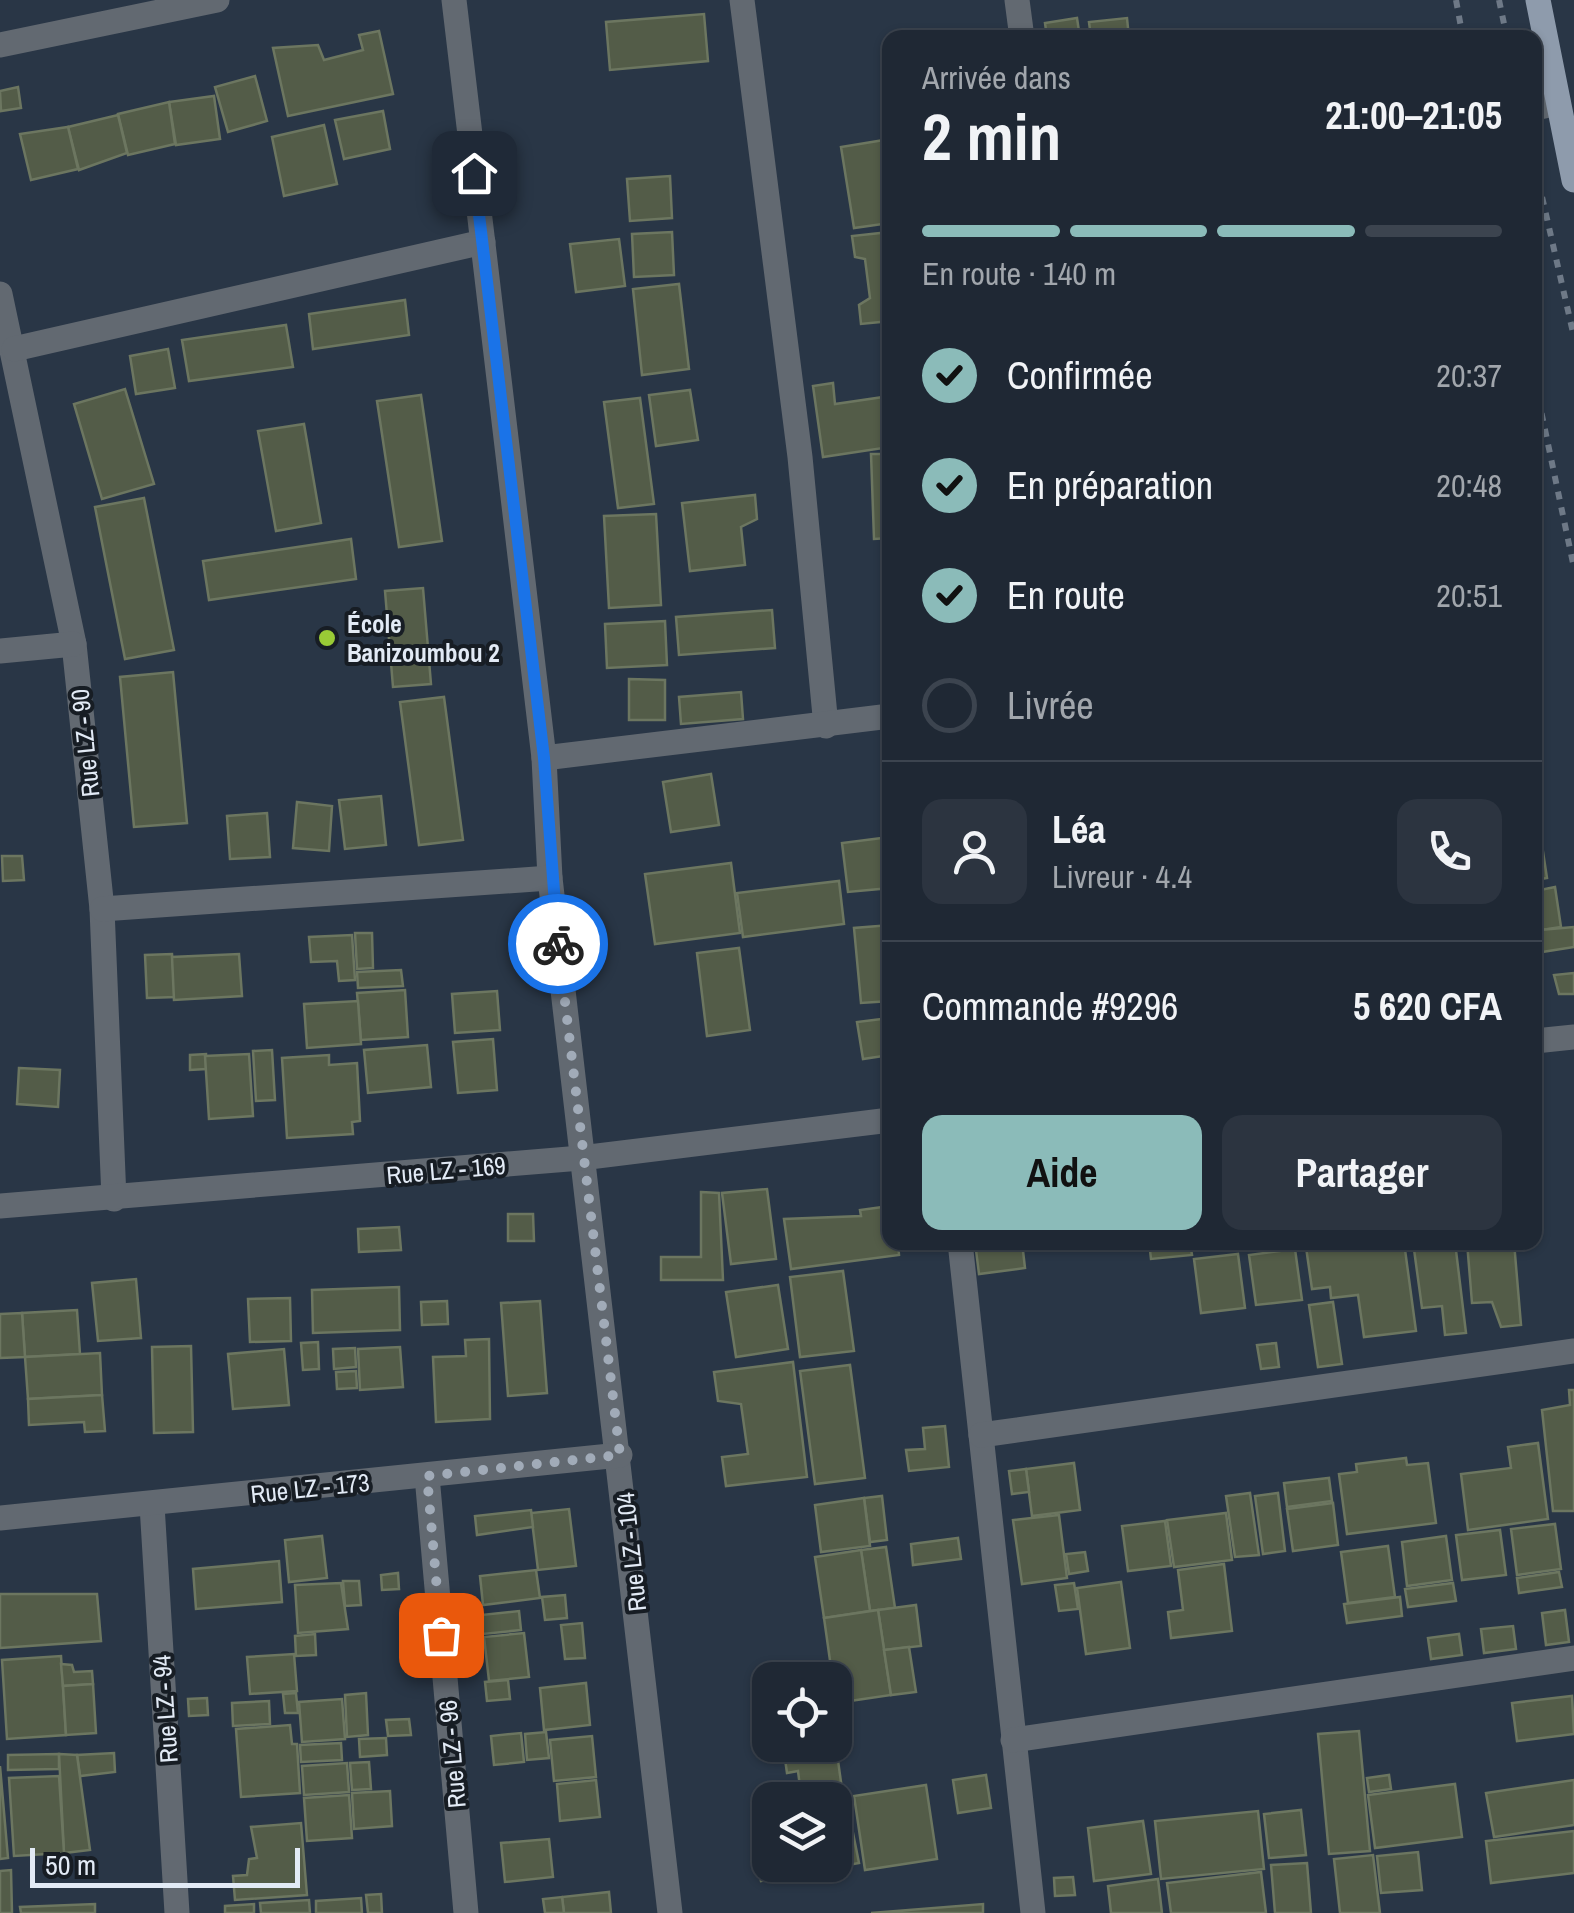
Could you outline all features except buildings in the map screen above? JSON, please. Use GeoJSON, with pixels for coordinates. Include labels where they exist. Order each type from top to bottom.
{"type":"FeatureCollection","features":[{"type":"Feature","properties":{"kind":"main road"},"geometry":{"type":"LineString","coordinates":[[1538,0],[1541,30]]}},
{"type":"Feature","properties":{"kind":"main road"},"geometry":{"type":"LineString","coordinates":[[1542,47],[1547,105],[1574,180]]}},
{"type":"Feature","properties":{"kind":"street","name":"Rue LZ - 104"},"geometry":{"type":"LineString","coordinates":[[454,0],[544,758],[550,878],[620,1455],[670,1913]]}},
{"type":"Feature","properties":{"kind":"street"},"geometry":{"type":"LineString","coordinates":[[742,0],[800,457],[826,726]]}},
{"type":"Feature","properties":{"kind":"street"},"geometry":{"type":"LineString","coordinates":[[1017,0],[1021,30]]}},
{"type":"Feature","properties":{"kind":"street"},"geometry":{"type":"LineString","coordinates":[[0,44],[208,1]]}},
{"type":"Feature","properties":{"kind":"street"},"geometry":{"type":"LineString","coordinates":[[14,349],[483,242]]}},
{"type":"Feature","properties":{"kind":"street","name":"Rue LZ - 90"},"geometry":{"type":"LineString","coordinates":[[0,294],[74,644],[102,909],[114,1199]]}},
{"type":"Feature","properties":{"kind":"street"},"geometry":{"type":"LineString","coordinates":[[0,650],[74,644]]}},
{"type":"Feature","properties":{"kind":"street"},"geometry":{"type":"LineString","coordinates":[[544,758],[882,717]]}},
{"type":"Feature","properties":{"kind":"street"},"geometry":{"type":"LineString","coordinates":[[102,909],[550,878]]}},
{"type":"Feature","properties":{"kind":"street"},"geometry":{"type":"LineString","coordinates":[[1542,1040],[1574,1036]]}},
{"type":"Feature","properties":{"kind":"street","name":"Rue LZ - 169"},"geometry":{"type":"LineString","coordinates":[[0,1206],[581,1158],[882,1121]]}},
{"type":"Feature","properties":{"kind":"street"},"geometry":{"type":"LineString","coordinates":[[961,1250],[1033,1913]]}},
{"type":"Feature","properties":{"kind":"street"},"geometry":{"type":"LineString","coordinates":[[981,1434],[1574,1350]]}},
{"type":"Feature","properties":{"kind":"street","name":"Rue LZ - 173"},"geometry":{"type":"LineString","coordinates":[[0,1518],[152,1506],[620,1455]]}},
{"type":"Feature","properties":{"kind":"street","name":"Rue LZ - 96"},"geometry":{"type":"LineString","coordinates":[[427,1476],[466,1913]]}},
{"type":"Feature","properties":{"kind":"street","name":"Rue LZ - 94"},"geometry":{"type":"LineString","coordinates":[[152,1506],[177,1913]]}},
{"type":"Feature","properties":{"kind":"street"},"geometry":{"type":"LineString","coordinates":[[1013,1740],[1574,1658]]}},
{"type":"Feature","properties":{"kind":"path"},"geometry":{"type":"LineString","coordinates":[[1456,0],[1462,30]]}},
{"type":"Feature","properties":{"kind":"path"},"geometry":{"type":"LineString","coordinates":[[1499,0],[1505,30]]}},
{"type":"Feature","properties":{"kind":"path"},"geometry":{"type":"LineString","coordinates":[[1542,197],[1574,336]]}},
{"type":"Feature","properties":{"kind":"path"},"geometry":{"type":"LineString","coordinates":[[1542,415],[1574,568]]}},
{"type":"Feature","properties":{"kind":"way so far"},"geometry":{"type":"LineString","coordinates":[[441,1635],[427,1476],[620,1455],[558,944]]}},
{"type":"Feature","properties":{"kind":"place","name":"École Banizoumbou 2"},"geometry":{"type":"Point","coordinates":[327,638]}},
{"type":"Feature","properties":{"kind":"route"},"geometry":{"type":"LineString","coordinates":[[474,173],[544,758],[550,878],[558,944]]}}]}
